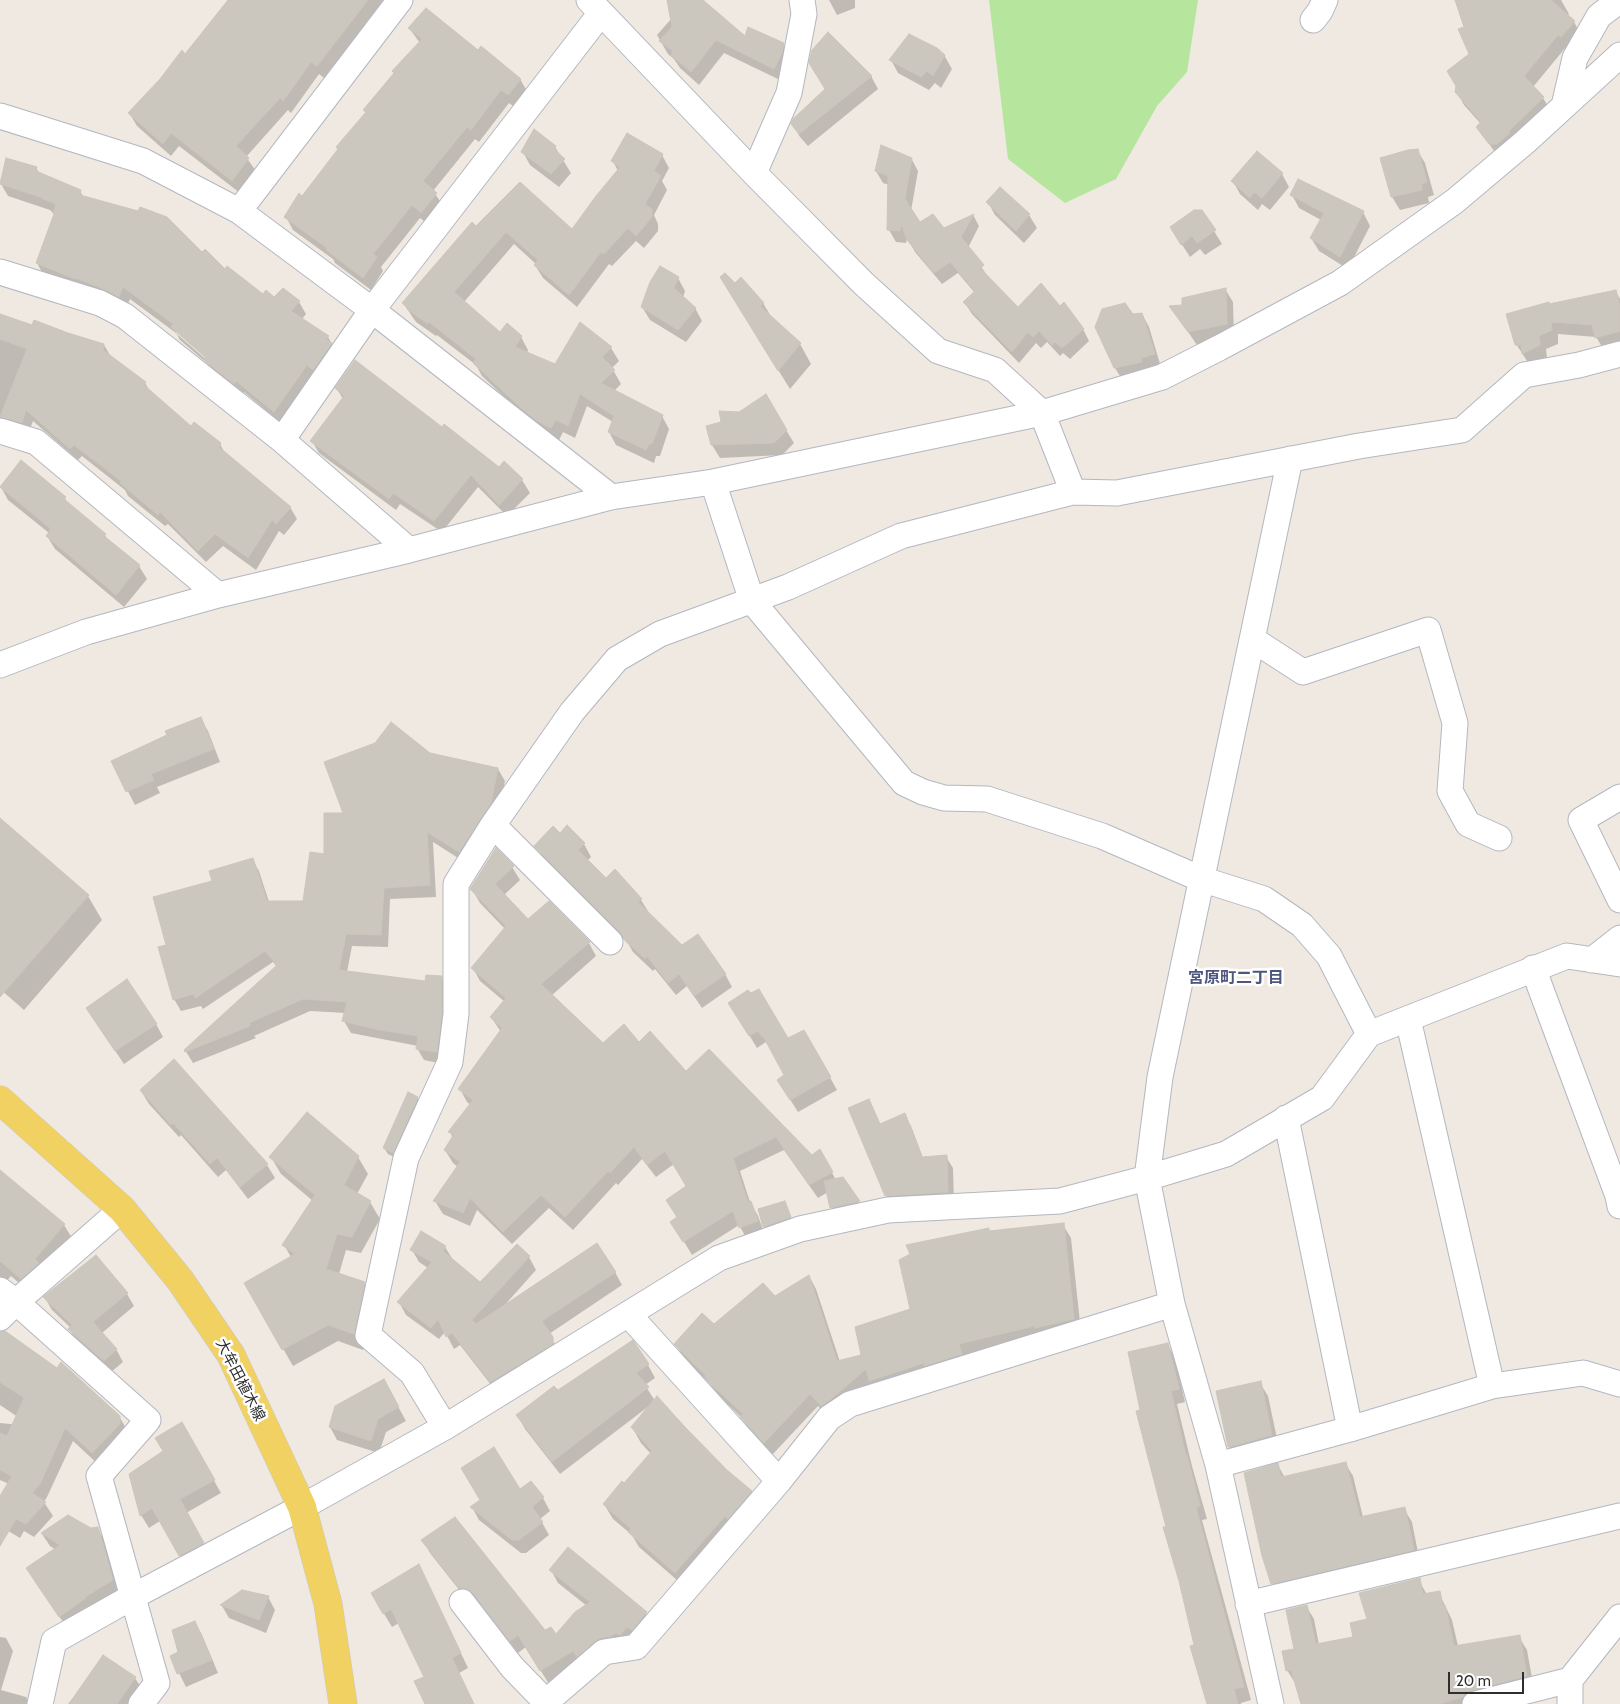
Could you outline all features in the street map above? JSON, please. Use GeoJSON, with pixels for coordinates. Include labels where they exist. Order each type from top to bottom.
{"type":"FeatureCollection","features":[{"type":"Feature","properties":{"kind":"main road","name":"大牟田植木線"},"geometry":{"type":"LineString","coordinates":[[0,1100],[122,1209],[180,1280],[231,1355],[302,1507],[328,1604],[342,1704]]}},
{"type":"Feature","properties":{"kind":"street"},"geometry":{"type":"LineString","coordinates":[[239,211],[400,0]]}},
{"type":"Feature","properties":{"kind":"street"},"geometry":{"type":"LineString","coordinates":[[754,173],[789,93],[804,14],[802,0]]}},
{"type":"Feature","properties":{"kind":"street"},"geometry":{"type":"LineString","coordinates":[[1564,106],[1575,58],[1593,8],[1620,0]]}},
{"type":"Feature","properties":{"kind":"street"},"geometry":{"type":"LineString","coordinates":[[282,440],[372,310],[595,7],[754,173],[864,284],[938,350],[995,370],[1042,413],[1073,492]]}},
{"type":"Feature","properties":{"kind":"street"},"geometry":{"type":"LineString","coordinates":[[3,658],[86,632],[218,595],[409,550],[611,497],[713,482],[1042,413],[1162,376],[1340,284],[1455,201],[1620,55]]}},
{"type":"Feature","properties":{"kind":"street"},"geometry":{"type":"LineString","coordinates":[[0,116],[143,160],[239,211],[372,310],[611,497]]}},
{"type":"Feature","properties":{"kind":"street"},"geometry":{"type":"LineString","coordinates":[[0,272],[100,303],[125,316],[282,440],[409,550]]}},
{"type":"Feature","properties":{"kind":"street"},"geometry":{"type":"LineString","coordinates":[[445,1427],[412,1373],[368,1335],[406,1158],[450,1062],[456,1014],[456,884],[492,825],[572,712],[617,659],[660,634],[788,587],[901,536],[1073,492],[1117,493],[1359,446],[1462,430],[1524,376],[1579,365],[1620,354]]}},
{"type":"Feature","properties":{"kind":"street"},"geometry":{"type":"LineString","coordinates":[[0,431],[36,442],[218,595]]}},
{"type":"Feature","properties":{"kind":"street"},"geometry":{"type":"LineString","coordinates":[[1271,1704],[1218,1465],[1172,1304],[1147,1178],[1160,1077],[1290,459]]}},
{"type":"Feature","properties":{"kind":"street"},"geometry":{"type":"LineString","coordinates":[[713,482],[752,600],[904,783],[923,792],[944,798],[988,799],[1085,830],[1201,879],[1264,899],[1302,925],[1329,956],[1369,1034]]}},
{"type":"Feature","properties":{"kind":"street"},"geometry":{"type":"LineString","coordinates":[[1252,639],[1303,672],[1428,630],[1455,723],[1450,791],[1468,824],[1499,838]]}},
{"type":"Feature","properties":{"kind":"street"},"geometry":{"type":"LineString","coordinates":[[1620,797],[1581,820],[1620,900]]}},
{"type":"Feature","properties":{"kind":"street"},"geometry":{"type":"LineString","coordinates":[[492,825],[610,942]]}},
{"type":"Feature","properties":{"kind":"street"},"geometry":{"type":"LineString","coordinates":[[1592,960],[1620,938]]}},
{"type":"Feature","properties":{"kind":"street"},"geometry":{"type":"LineString","coordinates":[[40,1704],[54,1641],[132,1597],[302,1507],[445,1427],[719,1258],[800,1229],[888,1210],[1060,1201],[1147,1178],[1226,1154],[1322,1098],[1369,1034],[1567,956],[1620,964]]}},
{"type":"Feature","properties":{"kind":"street"},"geometry":{"type":"LineString","coordinates":[[1534,968],[1618,1196],[1620,1206]]}},
{"type":"Feature","properties":{"kind":"street"},"geometry":{"type":"LineString","coordinates":[[1408,1019],[1492,1386]]}},
{"type":"Feature","properties":{"kind":"street"},"geometry":{"type":"LineString","coordinates":[[1286,1118],[1350,1429]]}},
{"type":"Feature","properties":{"kind":"street"},"geometry":{"type":"LineString","coordinates":[[122,1209],[5,1303],[148,1420],[99,1476],[157,1683],[141,1704]]}},
{"type":"Feature","properties":{"kind":"street"},"geometry":{"type":"LineString","coordinates":[[462,1602],[512,1667],[547,1703],[604,1652],[636,1647],[779,1481],[829,1418],[850,1404],[1172,1304]]}},
{"type":"Feature","properties":{"kind":"street"},"geometry":{"type":"LineString","coordinates":[[628,1314],[779,1481]]}},
{"type":"Feature","properties":{"kind":"street"},"geometry":{"type":"LineString","coordinates":[[1218,1465],[1350,1429],[1492,1386],[1583,1373],[1620,1384]]}},
{"type":"Feature","properties":{"kind":"street"},"geometry":{"type":"LineString","coordinates":[[1248,1604],[1620,1516]]}},
{"type":"Feature","properties":{"kind":"street"},"geometry":{"type":"LineString","coordinates":[[1475,1704],[1570,1692],[1620,1617]]}},
{"type":"Feature","properties":{"kind":"green space"},"geometry":{"type":"Polygon","coordinates":[[[989,0],[1198,0],[1187,72],[1157,106],[1116,179],[1065,203],[1008,159],[989,0]]]}},
{"type":"Feature","properties":{"kind":"building"},"geometry":{"type":"Polygon","coordinates":[[[228,0],[368,0],[317,66],[311,62],[283,101],[280,98],[236,146],[249,158],[232,181],[171,133],[163,144],[128,113],[160,79],[182,50],[185,54],[228,0]]]}},
{"type":"Feature","properties":{"kind":"building"},"geometry":{"type":"Polygon","coordinates":[[[667,0],[703,0],[745,36],[748,27],[784,43],[782,53],[774,69],[716,40],[691,72],[671,55],[673,51],[659,41],[672,27],[667,0]]]}},
{"type":"Feature","properties":{"kind":"building"},"geometry":{"type":"Polygon","coordinates":[[[1455,0],[1551,0],[1575,21],[1561,37],[1558,35],[1524,76],[1544,97],[1497,144],[1489,144],[1476,127],[1481,122],[1455,92],[1456,86],[1447,71],[1469,54],[1458,29],[1464,27],[1455,0]]]}},
{"type":"Feature","properties":{"kind":"building"},"geometry":{"type":"Polygon","coordinates":[[[426,8],[478,50],[481,46],[521,79],[508,95],[501,90],[471,130],[467,127],[423,181],[437,193],[421,213],[412,205],[373,254],[377,257],[363,278],[326,250],[327,248],[284,217],[299,193],[302,196],[338,149],[336,147],[366,112],[363,110],[394,73],[392,71],[422,39],[408,28],[426,8]]]}},
{"type":"Feature","properties":{"kind":"building"},"geometry":{"type":"Polygon","coordinates":[[[828,32],[872,76],[799,134],[791,124],[793,119],[825,89],[809,63],[812,50],[828,32]]]}},
{"type":"Feature","properties":{"kind":"building"},"geometry":{"type":"Polygon","coordinates":[[[909,34],[937,48],[945,55],[933,76],[927,71],[921,77],[889,60],[909,34]]]}},
{"type":"Feature","properties":{"kind":"building"},"geometry":{"type":"Polygon","coordinates":[[[534,129],[556,146],[554,149],[565,159],[551,174],[521,152],[534,129]]]}},
{"type":"Feature","properties":{"kind":"building"},"geometry":{"type":"Polygon","coordinates":[[[627,133],[663,154],[654,171],[661,176],[645,204],[652,209],[652,217],[636,236],[628,228],[604,254],[601,252],[569,295],[534,265],[538,260],[506,232],[454,292],[500,332],[507,323],[522,336],[515,347],[555,364],[580,322],[612,347],[602,357],[615,370],[601,383],[663,415],[652,444],[649,444],[646,450],[608,432],[614,416],[580,394],[568,426],[556,420],[551,428],[537,421],[473,363],[476,359],[429,322],[428,324],[407,309],[402,303],[472,222],[476,226],[520,182],[572,229],[620,167],[611,161],[627,133]]]}},
{"type":"Feature","properties":{"kind":"building"},"geometry":{"type":"Polygon","coordinates":[[[881,145],[912,158],[905,199],[920,222],[933,214],[944,228],[974,214],[961,237],[984,265],[980,268],[1018,307],[1041,283],[1060,306],[1064,302],[1084,329],[1062,348],[1055,342],[1052,345],[1039,331],[1033,337],[1028,332],[1012,352],[963,302],[975,291],[950,262],[934,273],[907,240],[901,224],[900,231],[887,230],[888,176],[875,171],[881,145]]]}},
{"type":"Feature","properties":{"kind":"building"},"geometry":{"type":"Polygon","coordinates":[[[1418,149],[1427,182],[1422,184],[1422,190],[1391,197],[1380,158],[1418,149]]]}},
{"type":"Feature","properties":{"kind":"building"},"geometry":{"type":"Polygon","coordinates":[[[1257,151],[1283,173],[1262,198],[1254,192],[1250,198],[1231,181],[1257,151]]]}},
{"type":"Feature","properties":{"kind":"building"},"geometry":{"type":"Polygon","coordinates":[[[6,158],[37,167],[36,171],[81,190],[80,195],[138,211],[140,207],[167,217],[202,252],[205,249],[225,269],[227,266],[263,294],[266,290],[274,297],[283,288],[300,301],[291,311],[329,336],[326,339],[332,343],[313,370],[307,365],[274,412],[236,381],[234,384],[204,360],[206,358],[171,327],[173,324],[123,287],[119,297],[104,289],[36,263],[56,204],[0,184],[6,158]]]}},
{"type":"Feature","properties":{"kind":"building"},"geometry":{"type":"Polygon","coordinates":[[[1298,179],[1364,211],[1340,257],[1310,238],[1324,213],[1290,195],[1298,179]]]}},
{"type":"Feature","properties":{"kind":"building"},"geometry":{"type":"Polygon","coordinates":[[[1000,187],[1030,214],[1016,231],[986,202],[1000,187]]]}},
{"type":"Feature","properties":{"kind":"building"},"geometry":{"type":"Polygon","coordinates":[[[1194,210],[1202,210],[1216,230],[1197,243],[1192,236],[1181,245],[1170,227],[1194,210]]]}},
{"type":"Feature","properties":{"kind":"building"},"geometry":{"type":"Polygon","coordinates":[[[660,266],[679,277],[674,288],[696,308],[678,330],[641,307],[650,282],[660,266]]]}},
{"type":"Feature","properties":{"kind":"building"},"geometry":{"type":"Polygon","coordinates":[[[725,273],[735,283],[741,277],[764,303],[760,306],[801,343],[778,371],[720,277],[725,273]]]}},
{"type":"Feature","properties":{"kind":"building"},"geometry":{"type":"Polygon","coordinates":[[[1226,288],[1227,324],[1188,332],[1169,306],[1182,305],[1182,298],[1226,288]]]}},
{"type":"Feature","properties":{"kind":"building"},"geometry":{"type":"Polygon","coordinates":[[[1616,290],[1620,307],[1620,331],[1595,338],[1592,325],[1551,322],[1552,330],[1539,336],[1540,345],[1522,354],[1521,345],[1515,345],[1506,314],[1549,302],[1549,304],[1616,290]]]}},
{"type":"Feature","properties":{"kind":"building"},"geometry":{"type":"Polygon","coordinates":[[[1125,303],[1133,314],[1142,313],[1155,354],[1141,358],[1142,362],[1114,368],[1095,327],[1102,309],[1125,303]]]}},
{"type":"Feature","properties":{"kind":"building"},"geometry":{"type":"Polygon","coordinates":[[[0,314],[32,325],[34,320],[104,344],[103,350],[146,382],[144,385],[191,426],[194,422],[221,443],[219,447],[291,507],[276,524],[272,520],[248,558],[215,534],[198,551],[160,512],[158,515],[120,483],[121,481],[74,445],[70,449],[26,410],[22,423],[0,417],[27,349],[0,339],[0,314]]]}},
{"type":"Feature","properties":{"kind":"building"},"geometry":{"type":"Polygon","coordinates":[[[355,360],[442,427],[444,424],[499,467],[504,461],[523,479],[499,505],[471,475],[434,521],[393,493],[389,499],[310,441],[344,396],[335,388],[355,360]]]}},
{"type":"Feature","properties":{"kind":"building"},"geometry":{"type":"Polygon","coordinates":[[[766,394],[787,430],[774,443],[711,445],[706,426],[721,422],[719,411],[739,412],[766,394]]]}},
{"type":"Feature","properties":{"kind":"building"},"geometry":{"type":"Polygon","coordinates":[[[21,460],[66,497],[64,499],[106,534],[104,536],[140,565],[116,595],[46,536],[51,529],[0,487],[21,460]]]}},
{"type":"Feature","properties":{"kind":"building"},"geometry":{"type":"Polygon","coordinates":[[[201,717],[214,749],[151,774],[154,780],[126,792],[111,761],[167,735],[165,731],[201,717]]]}},
{"type":"Feature","properties":{"kind":"building"},"geometry":{"type":"Polygon","coordinates":[[[391,722],[430,753],[498,768],[491,803],[459,852],[427,832],[430,885],[384,888],[381,935],[346,934],[339,970],[425,981],[426,975],[442,976],[442,1013],[437,1052],[416,1049],[418,1036],[342,1021],[347,1002],[303,999],[249,1023],[250,1026],[185,1052],[184,1050],[277,965],[265,951],[195,998],[194,994],[173,1000],[158,947],[166,945],[153,897],[212,881],[209,871],[253,858],[267,901],[303,901],[310,852],[324,854],[324,813],[343,813],[324,762],[375,743],[391,722]]]}},
{"type":"Feature","properties":{"kind":"building"},"geometry":{"type":"Polygon","coordinates":[[[0,818],[89,895],[0,997],[0,818]]]}},
{"type":"Feature","properties":{"kind":"building"},"geometry":{"type":"Polygon","coordinates":[[[567,825],[585,843],[578,850],[606,878],[615,869],[642,899],[638,902],[682,945],[698,934],[726,974],[694,996],[679,974],[668,983],[647,956],[645,959],[624,939],[620,932],[534,846],[553,826],[560,833],[567,825]]]}},
{"type":"Feature","properties":{"kind":"building"},"geometry":{"type":"Polygon","coordinates":[[[496,848],[514,866],[495,884],[528,919],[549,901],[590,942],[541,984],[603,1043],[624,1024],[639,1042],[650,1031],[686,1071],[709,1049],[812,1155],[820,1149],[833,1172],[809,1185],[776,1137],[733,1158],[748,1202],[746,1203],[751,1201],[758,1221],[739,1228],[733,1211],[683,1242],[670,1222],[677,1217],[666,1200],[686,1186],[665,1151],[647,1165],[634,1147],[610,1173],[608,1171],[565,1217],[541,1195],[503,1232],[470,1198],[463,1213],[433,1201],[460,1162],[444,1150],[454,1134],[448,1132],[473,1100],[458,1089],[502,1028],[490,1017],[506,998],[471,968],[506,926],[470,889],[496,848]]]}},
{"type":"Feature","properties":{"kind":"building"},"geometry":{"type":"Polygon","coordinates":[[[127,979],[157,1024],[115,1051],[86,1008],[127,979]]]}},
{"type":"Feature","properties":{"kind":"building"},"geometry":{"type":"Polygon","coordinates":[[[759,989],[788,1038],[804,1030],[831,1077],[790,1100],[777,1080],[784,1075],[763,1036],[758,1031],[749,1036],[728,1003],[748,990],[751,993],[759,989]]]}},
{"type":"Feature","properties":{"kind":"building"},"geometry":{"type":"Polygon","coordinates":[[[174,1059],[268,1164],[240,1187],[217,1158],[210,1164],[173,1123],[171,1125],[140,1090],[174,1059]]]}},
{"type":"Feature","properties":{"kind":"building"},"geometry":{"type":"Polygon","coordinates":[[[408,1092],[418,1097],[393,1153],[383,1148],[408,1092]]]}},
{"type":"Feature","properties":{"kind":"building"},"geometry":{"type":"Polygon","coordinates":[[[869,1099],[880,1124],[905,1113],[922,1157],[947,1155],[948,1192],[885,1196],[848,1108],[869,1099]]]}},
{"type":"Feature","properties":{"kind":"building"},"geometry":{"type":"Polygon","coordinates":[[[307,1112],[359,1156],[344,1185],[371,1201],[352,1237],[337,1234],[326,1269],[365,1282],[354,1334],[328,1325],[282,1350],[244,1283],[295,1254],[282,1245],[315,1195],[269,1157],[307,1112]]]}},
{"type":"Feature","properties":{"kind":"building"},"geometry":{"type":"Polygon","coordinates":[[[0,1170],[65,1224],[35,1259],[39,1263],[21,1279],[0,1261],[0,1170]]]}},
{"type":"Feature","properties":{"kind":"building"},"geometry":{"type":"Polygon","coordinates":[[[843,1177],[860,1201],[830,1208],[824,1181],[843,1177]]]}},
{"type":"Feature","properties":{"kind":"building"},"geometry":{"type":"Polygon","coordinates":[[[785,1201],[791,1217],[763,1227],[758,1209],[785,1201]]]}},
{"type":"Feature","properties":{"kind":"building"},"geometry":{"type":"Polygon","coordinates":[[[1064,1223],[1074,1319],[1035,1328],[1034,1326],[959,1344],[962,1354],[924,1366],[924,1363],[869,1381],[866,1369],[821,1406],[810,1394],[764,1443],[740,1417],[743,1414],[712,1385],[706,1376],[674,1344],[702,1313],[714,1324],[763,1283],[775,1296],[809,1275],[837,1361],[861,1355],[855,1327],[910,1309],[899,1260],[910,1254],[906,1245],[989,1228],[989,1231],[1064,1223]]]}},
{"type":"Feature","properties":{"kind":"building"},"geometry":{"type":"Polygon","coordinates":[[[421,1231],[446,1246],[443,1251],[480,1282],[517,1244],[530,1256],[472,1320],[476,1324],[597,1243],[616,1272],[542,1321],[553,1337],[553,1344],[490,1382],[452,1333],[446,1337],[438,1319],[431,1328],[397,1302],[432,1262],[410,1250],[421,1231]]]}},
{"type":"Feature","properties":{"kind":"building"},"geometry":{"type":"Polygon","coordinates":[[[96,1255],[128,1293],[93,1322],[117,1349],[104,1361],[68,1329],[72,1325],[43,1297],[96,1255]]]}},
{"type":"Feature","properties":{"kind":"building"},"geometry":{"type":"Polygon","coordinates":[[[5,1331],[57,1368],[61,1362],[120,1416],[120,1424],[92,1453],[65,1428],[40,1484],[32,1493],[46,1502],[26,1524],[16,1519],[0,1546],[0,1496],[12,1476],[0,1470],[0,1433],[7,1436],[24,1398],[0,1382],[0,1332],[5,1331]]]}},
{"type":"Feature","properties":{"kind":"building"},"geometry":{"type":"Polygon","coordinates":[[[633,1340],[649,1364],[636,1373],[649,1387],[552,1462],[516,1415],[554,1386],[558,1390],[633,1340]]]}},
{"type":"Feature","properties":{"kind":"building"},"geometry":{"type":"Polygon","coordinates":[[[1168,1343],[1179,1389],[1171,1391],[1200,1506],[1196,1507],[1244,1687],[1234,1689],[1238,1704],[1207,1704],[1190,1646],[1194,1645],[1179,1581],[1163,1527],[1166,1527],[1136,1411],[1140,1410],[1128,1352],[1168,1343]]]}},
{"type":"Feature","properties":{"kind":"building"},"geometry":{"type":"Polygon","coordinates":[[[384,1379],[399,1407],[378,1419],[371,1441],[329,1427],[335,1406],[384,1379]]]}},
{"type":"Feature","properties":{"kind":"building"},"geometry":{"type":"Polygon","coordinates":[[[1261,1381],[1272,1435],[1228,1447],[1216,1391],[1261,1381]]]}},
{"type":"Feature","properties":{"kind":"building"},"geometry":{"type":"Polygon","coordinates":[[[657,1396],[727,1470],[752,1491],[728,1519],[725,1516],[675,1573],[628,1532],[631,1529],[603,1504],[622,1481],[624,1483],[652,1451],[631,1427],[657,1396]]]}},
{"type":"Feature","properties":{"kind":"building"},"geometry":{"type":"Polygon","coordinates":[[[182,1422],[215,1480],[180,1499],[204,1543],[179,1556],[152,1508],[140,1516],[129,1474],[163,1451],[155,1438],[182,1422]]]}},
{"type":"Feature","properties":{"kind":"building"},"geometry":{"type":"Polygon","coordinates":[[[494,1447],[520,1489],[531,1481],[544,1497],[532,1507],[543,1522],[519,1540],[512,1540],[470,1507],[480,1500],[461,1468],[494,1447]]]}},
{"type":"Feature","properties":{"kind":"building"},"geometry":{"type":"Polygon","coordinates":[[[1346,1462],[1360,1517],[1405,1507],[1414,1550],[1271,1584],[1262,1556],[1244,1473],[1278,1463],[1281,1477],[1346,1462]]]}},
{"type":"Feature","properties":{"kind":"building"},"geometry":{"type":"Polygon","coordinates":[[[68,1515],[91,1528],[98,1527],[113,1580],[85,1597],[59,1617],[26,1568],[60,1545],[41,1533],[68,1515]]]}},
{"type":"Feature","properties":{"kind":"building"},"geometry":{"type":"Polygon","coordinates":[[[455,1517],[545,1630],[551,1627],[556,1634],[575,1612],[590,1602],[549,1570],[568,1547],[647,1612],[632,1630],[627,1627],[620,1635],[616,1633],[601,1638],[577,1657],[573,1651],[540,1671],[518,1635],[510,1641],[473,1593],[467,1589],[459,1588],[421,1540],[455,1517]]]}},
{"type":"Feature","properties":{"kind":"building"},"geometry":{"type":"Polygon","coordinates":[[[419,1564],[461,1653],[452,1658],[474,1704],[425,1704],[414,1681],[424,1677],[391,1609],[383,1614],[371,1593],[419,1564]]]}},
{"type":"Feature","properties":{"kind":"building"},"geometry":{"type":"Polygon","coordinates":[[[1420,1578],[1423,1594],[1440,1591],[1454,1646],[1520,1635],[1527,1676],[1465,1692],[1463,1697],[1439,1704],[1301,1704],[1291,1670],[1286,1671],[1282,1651],[1294,1649],[1286,1610],[1307,1605],[1316,1644],[1353,1637],[1350,1623],[1367,1619],[1359,1593],[1420,1578]]]}},
{"type":"Feature","properties":{"kind":"building"},"geometry":{"type":"Polygon","coordinates":[[[242,1590],[269,1596],[259,1620],[220,1605],[242,1590]]]}},
{"type":"Feature","properties":{"kind":"building"},"geometry":{"type":"Polygon","coordinates":[[[195,1621],[212,1660],[177,1674],[170,1656],[178,1652],[172,1630],[195,1621]]]}},
{"type":"Feature","properties":{"kind":"building"},"geometry":{"type":"Polygon","coordinates":[[[103,1655],[136,1677],[117,1704],[69,1704],[103,1655]]]}},
{"type":"Feature","properties":{"kind":"district","name":"宮原町二丁目"},"geometry":{"type":"Point","coordinates":[1236,978]}}]}
